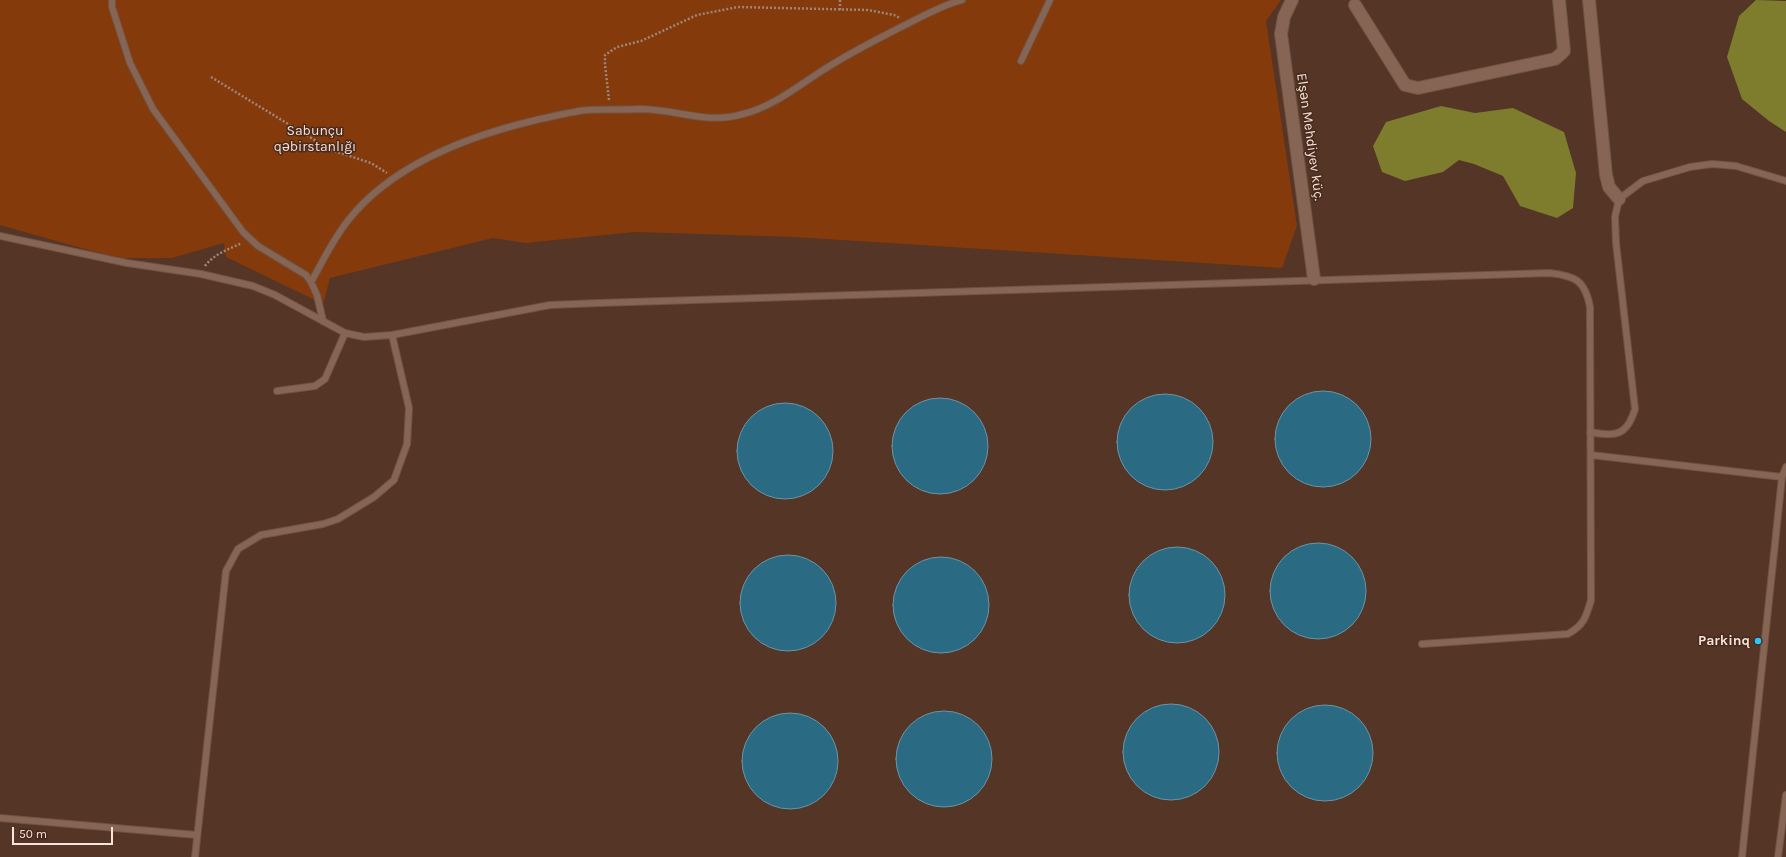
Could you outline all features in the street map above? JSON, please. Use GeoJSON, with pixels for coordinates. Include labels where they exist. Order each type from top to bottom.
{"type":"FeatureCollection","features":[{"type":"Feature","properties":{"kind":"street","name":"Elşən Mehdiyev küç."},"geometry":{"type":"LineString","coordinates":[[1292,0],[1284,17],[1281,34],[1314,279]]}},
{"type":"Feature","properties":{"kind":"street"},"geometry":{"type":"LineString","coordinates":[[1355,5],[1406,85],[1418,88],[1555,59],[1564,52],[1559,0]]}},
{"type":"Feature","properties":{"kind":"street"},"geometry":{"type":"LineString","coordinates":[[1589,0],[1606,175],[1609,187],[1619,199]]}},
{"type":"Feature","properties":{"kind":"lane"},"geometry":{"type":"LineString","coordinates":[[112,0],[112,7],[130,63],[153,109],[228,214],[251,239],[267,252],[306,275],[311,282],[323,321]]}},
{"type":"Feature","properties":{"kind":"lane"},"geometry":{"type":"LineString","coordinates":[[311,282],[349,218],[367,200],[394,177],[466,141],[502,129],[579,112],[650,109],[705,119],[723,119],[744,114],[764,107],[792,91],[833,63],[909,23],[962,0]]}},
{"type":"Feature","properties":{"kind":"lane"},"geometry":{"type":"LineString","coordinates":[[1021,61],[1050,0]]}},
{"type":"Feature","properties":{"kind":"lane"},"geometry":{"type":"LineString","coordinates":[[1590,432],[1608,436],[1618,434],[1625,430],[1632,420],[1635,409],[1616,243],[1615,217],[1619,199],[1643,181],[1690,167],[1712,164],[1736,166],[1786,181]]}},
{"type":"Feature","properties":{"kind":"lane"},"geometry":{"type":"LineString","coordinates":[[0,236],[127,263],[201,274],[253,286],[275,294],[345,333],[364,337],[392,336],[550,305],[1314,279],[1550,273],[1566,275],[1580,282],[1588,293],[1590,307],[1591,600],[1586,616],[1579,628],[1568,634],[1422,644]]}},
{"type":"Feature","properties":{"kind":"lane"},"geometry":{"type":"LineString","coordinates":[[277,392],[315,386],[325,379],[345,333]]}},
{"type":"Feature","properties":{"kind":"lane"},"geometry":{"type":"LineString","coordinates":[[195,857],[226,571],[238,549],[261,535],[323,524],[338,519],[374,497],[394,480],[407,444],[409,408],[392,336]]}},
{"type":"Feature","properties":{"kind":"lane"},"geometry":{"type":"LineString","coordinates":[[1591,455],[1782,477]]}},
{"type":"Feature","properties":{"kind":"lane"},"geometry":{"type":"LineString","coordinates":[[1742,857],[1782,477],[1786,467]]}},
{"type":"Feature","properties":{"kind":"lane"},"geometry":{"type":"LineString","coordinates":[[1778,857],[1786,795]]}},
{"type":"Feature","properties":{"kind":"lane"},"geometry":{"type":"LineString","coordinates":[[0,818],[197,835]]}},
{"type":"Feature","properties":{"kind":"path"},"geometry":{"type":"LineString","coordinates":[[840,0],[840,10]]}},
{"type":"Feature","properties":{"kind":"path"},"geometry":{"type":"LineString","coordinates":[[610,110],[604,65],[605,55],[617,47],[641,41],[697,15],[738,7],[868,10],[894,15],[909,23]]}},
{"type":"Feature","properties":{"kind":"path"},"geometry":{"type":"LineString","coordinates":[[211,77],[331,150],[371,164],[394,177]]}},
{"type":"Feature","properties":{"kind":"path"},"geometry":{"type":"LineString","coordinates":[[201,274],[212,259],[225,250],[251,239]]}},
{"type":"Feature","properties":{"kind":"green space","name":"Sabunçu qəbirstanlığı"},"geometry":{"type":"Polygon","coordinates":[[[0,0],[1281,0],[1266,21],[1297,226],[1282,268],[794,237],[635,232],[525,243],[493,238],[330,278],[323,304],[226,257],[224,243],[172,258],[123,258],[88,250],[0,225],[0,0]]]}},
{"type":"Feature","properties":{"kind":"shaded area"},"geometry":{"type":"Polygon","coordinates":[[[1756,0],[1786,1],[1786,132],[1769,121],[1742,99],[1727,57],[1739,16],[1756,0]]]}},
{"type":"Feature","properties":{"kind":"shaded area"},"geometry":{"type":"Polygon","coordinates":[[[1441,106],[1475,113],[1513,108],[1564,132],[1576,173],[1573,208],[1557,218],[1520,206],[1503,176],[1474,164],[1459,160],[1443,172],[1405,181],[1382,172],[1373,146],[1386,122],[1441,106]]]}},
{"type":"Feature","properties":{"kind":"building"},"geometry":{"type":"Polygon","coordinates":[[[1323,391],[1341,395],[1350,399],[1357,405],[1363,412],[1367,421],[1371,439],[1367,457],[1363,466],[1357,473],[1350,479],[1341,483],[1323,487],[1305,483],[1296,479],[1289,473],[1283,466],[1279,457],[1275,439],[1279,421],[1283,412],[1289,405],[1296,399],[1305,395],[1323,391]]]}},
{"type":"Feature","properties":{"kind":"building"},"geometry":{"type":"Polygon","coordinates":[[[1165,394],[1183,398],[1192,402],[1199,408],[1205,415],[1209,424],[1213,442],[1209,460],[1205,469],[1199,476],[1192,482],[1183,486],[1165,490],[1147,486],[1138,482],[1131,476],[1125,469],[1121,460],[1117,442],[1121,424],[1125,415],[1131,408],[1138,402],[1147,398],[1165,394]]]}},
{"type":"Feature","properties":{"kind":"building"},"geometry":{"type":"Polygon","coordinates":[[[940,398],[958,402],[967,406],[974,412],[980,419],[984,428],[988,446],[984,464],[980,473],[974,480],[967,486],[958,490],[940,494],[922,490],[913,486],[906,480],[900,473],[896,464],[892,446],[896,428],[900,419],[906,412],[913,406],[922,402],[940,398]]]}},
{"type":"Feature","properties":{"kind":"building"},"geometry":{"type":"Polygon","coordinates":[[[785,403],[803,407],[812,411],[819,417],[825,424],[829,433],[833,451],[829,469],[825,478],[819,485],[812,491],[803,495],[785,499],[767,495],[758,491],[751,485],[745,478],[741,469],[737,451],[741,433],[745,424],[751,417],[758,411],[767,407],[785,403]]]}},
{"type":"Feature","properties":{"kind":"building"},"geometry":{"type":"Polygon","coordinates":[[[1318,543],[1336,547],[1345,551],[1352,557],[1358,564],[1362,573],[1366,591],[1362,609],[1358,618],[1352,625],[1345,631],[1336,635],[1318,639],[1300,635],[1291,631],[1284,625],[1278,618],[1274,609],[1270,591],[1274,573],[1278,564],[1284,557],[1291,551],[1300,547],[1318,543]]]}},
{"type":"Feature","properties":{"kind":"building"},"geometry":{"type":"Polygon","coordinates":[[[1177,547],[1195,551],[1204,555],[1211,561],[1217,568],[1221,577],[1225,595],[1221,613],[1217,622],[1211,629],[1204,635],[1195,639],[1177,643],[1159,639],[1150,635],[1143,629],[1137,622],[1133,613],[1129,595],[1133,577],[1137,568],[1143,561],[1150,555],[1159,551],[1177,547]]]}},
{"type":"Feature","properties":{"kind":"building"},"geometry":{"type":"Polygon","coordinates":[[[788,555],[806,559],[815,563],[822,569],[828,576],[832,585],[836,603],[832,621],[828,630],[822,637],[815,643],[806,647],[788,651],[770,647],[761,643],[754,637],[748,630],[744,621],[740,603],[744,585],[748,576],[754,569],[761,563],[770,559],[788,555]]]}},
{"type":"Feature","properties":{"kind":"building"},"geometry":{"type":"Polygon","coordinates":[[[941,557],[959,561],[968,565],[975,571],[981,578],[985,587],[989,605],[985,623],[981,632],[975,639],[968,645],[959,649],[941,653],[923,649],[914,645],[907,639],[901,632],[897,623],[893,605],[897,587],[901,578],[907,571],[914,565],[923,561],[941,557]]]}},
{"type":"Feature","properties":{"kind":"building"},"geometry":{"type":"Polygon","coordinates":[[[1171,704],[1189,708],[1198,712],[1205,718],[1211,725],[1215,734],[1219,752],[1215,770],[1211,779],[1205,786],[1198,792],[1189,796],[1171,800],[1153,796],[1144,792],[1137,786],[1131,779],[1127,770],[1123,752],[1127,734],[1131,725],[1137,718],[1144,712],[1153,708],[1171,704]]]}},
{"type":"Feature","properties":{"kind":"building"},"geometry":{"type":"Polygon","coordinates":[[[1325,705],[1343,709],[1352,713],[1359,719],[1365,726],[1369,735],[1373,753],[1369,771],[1365,780],[1359,787],[1352,793],[1343,797],[1325,801],[1307,797],[1298,793],[1291,787],[1285,780],[1281,771],[1277,753],[1281,735],[1285,726],[1291,719],[1298,713],[1307,709],[1325,705]]]}},
{"type":"Feature","properties":{"kind":"building"},"geometry":{"type":"Polygon","coordinates":[[[944,711],[962,715],[971,719],[978,725],[984,732],[988,741],[992,759],[988,777],[984,786],[978,793],[971,799],[962,803],[944,807],[926,803],[917,799],[910,793],[904,786],[900,777],[896,759],[900,741],[904,732],[910,725],[917,719],[926,715],[944,711]]]}},
{"type":"Feature","properties":{"kind":"building"},"geometry":{"type":"Polygon","coordinates":[[[790,713],[808,717],[817,721],[824,727],[830,734],[834,743],[838,761],[834,779],[830,788],[824,795],[817,801],[808,805],[790,809],[772,805],[763,801],[756,795],[750,788],[746,779],[742,761],[746,743],[750,734],[756,727],[763,721],[772,717],[790,713]]]}},
{"type":"Feature","properties":{"kind":"place","name":"Parkinq"},"geometry":{"type":"Point","coordinates":[1758,641]}}]}
